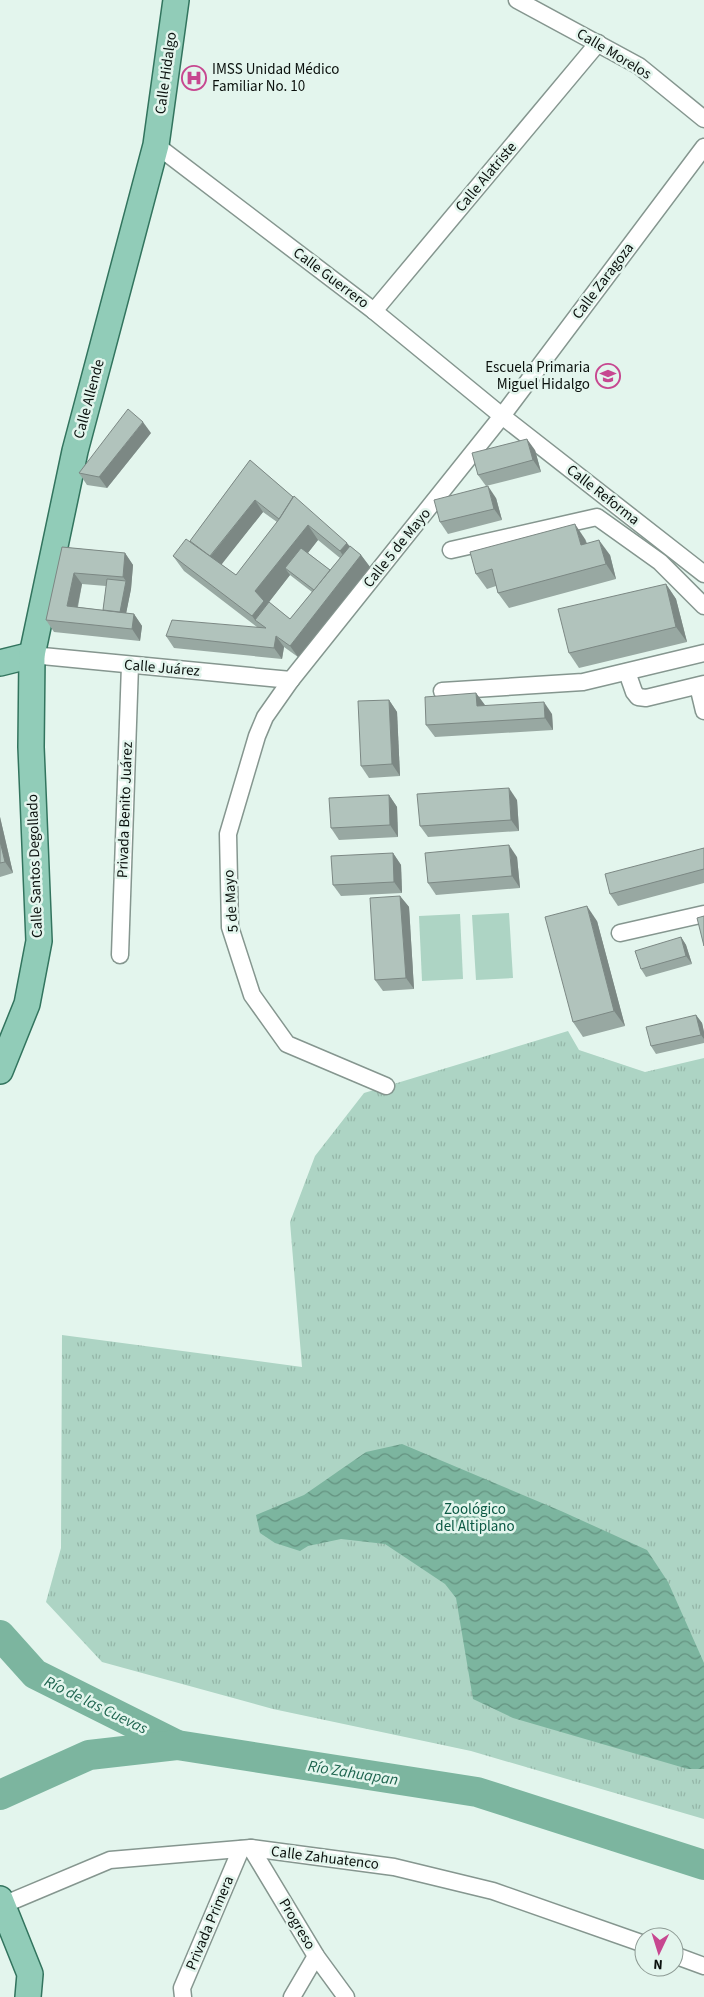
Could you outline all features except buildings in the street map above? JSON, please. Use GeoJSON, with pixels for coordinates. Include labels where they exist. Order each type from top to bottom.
{"type":"FeatureCollection","features":[{"type":"Feature","properties":{"kind":"main road","name":"Calle Hidalgo"},"geometry":{"type":"LineString","coordinates":[[156,145],[176,0]]}},
{"type":"Feature","properties":{"kind":"main road","name":"Calle Allende"},"geometry":{"type":"LineString","coordinates":[[32,655],[75,451],[156,145]]}},
{"type":"Feature","properties":{"kind":"main road"},"geometry":{"type":"LineString","coordinates":[[0,663],[32,655]]}},
{"type":"Feature","properties":{"kind":"main road","name":"Calle Santos Degollado"},"geometry":{"type":"LineString","coordinates":[[0,1071],[27,1004],[39,941],[31,747],[32,655]]}},
{"type":"Feature","properties":{"kind":"main road"},"geometry":{"type":"LineString","coordinates":[[1,1902],[30,1974],[28,1997]]}},
{"type":"Feature","properties":{"kind":"street","name":"Calle Morelos"},"geometry":{"type":"LineString","coordinates":[[517,0],[639,66],[704,118]]}},
{"type":"Feature","properties":{"kind":"street","name":"Calle Alatriste"},"geometry":{"type":"LineString","coordinates":[[374,311],[598,43]]}},
{"type":"Feature","properties":{"kind":"street","name":"Calle Guerrero"},"geometry":{"type":"LineString","coordinates":[[156,145],[374,311],[502,416]]}},
{"type":"Feature","properties":{"kind":"street","name":"Calle Zaragoza"},"geometry":{"type":"LineString","coordinates":[[502,416],[704,147]]}},
{"type":"Feature","properties":{"kind":"street","name":"Calle Reforma"},"geometry":{"type":"LineString","coordinates":[[502,416],[704,574]]}},
{"type":"Feature","properties":{"kind":"street","name":"Calle 5 de Mayo"},"geometry":{"type":"LineString","coordinates":[[292,680],[502,416]]}},
{"type":"Feature","properties":{"kind":"street","name":"Calle Reforma"},"geometry":{"type":"LineString","coordinates":[[451,550],[598,517],[660,562],[704,606]]}},
{"type":"Feature","properties":{"kind":"street"},"geometry":{"type":"LineString","coordinates":[[442,690],[583,682],[704,653]]}},
{"type":"Feature","properties":{"kind":"street","name":"Calle Juárez"},"geometry":{"type":"LineString","coordinates":[[32,655],[292,680]]}},
{"type":"Feature","properties":{"kind":"street","name":"Privada Benito Juárez"},"geometry":{"type":"LineString","coordinates":[[120,955],[130,665]]}},
{"type":"Feature","properties":{"kind":"street"},"geometry":{"type":"LineString","coordinates":[[628,672],[634,692],[638,697],[646,698],[701,685],[704,711]]}},
{"type":"Feature","properties":{"kind":"street","name":"5 de Mayo"},"geometry":{"type":"LineString","coordinates":[[292,680],[265,717],[257,736],[228,834],[230,927],[252,995],[286,1044],[386,1086]]}},
{"type":"Feature","properties":{"kind":"street"},"geometry":{"type":"LineString","coordinates":[[620,933],[704,914]]}},
{"type":"Feature","properties":{"kind":"street","name":"Calle Zahuatenco"},"geometry":{"type":"LineString","coordinates":[[1,1902],[110,1860],[246,1849],[394,1867],[493,1891],[634,1940]]}},
{"type":"Feature","properties":{"kind":"street","name":"Progreso"},"geometry":{"type":"LineString","coordinates":[[246,1849],[316,1956],[346,1997]]}},
{"type":"Feature","properties":{"kind":"street","name":"Privada Primera"},"geometry":{"type":"LineString","coordinates":[[183,1997],[182,1988],[246,1849]]}},
{"type":"Feature","properties":{"kind":"street"},"geometry":{"type":"LineString","coordinates":[[292,1997],[316,1956]]}},
{"type":"Feature","properties":{"kind":"street"},"geometry":{"type":"LineString","coordinates":[[684,1959],[704,1966]]}},
{"type":"Feature","properties":{"kind":"green space"},"geometry":{"type":"Polygon","coordinates":[[[509,913],[513,978],[476,980],[472,915],[509,913]]]}},
{"type":"Feature","properties":{"kind":"green space"},"geometry":{"type":"Polygon","coordinates":[[[460,914],[463,979],[422,981],[419,916],[460,914]]]}},
{"type":"Feature","properties":{"kind":"green space","name":"Zoológico del Altiplano"},"geometry":{"type":"Polygon","coordinates":[[[568,1031],[579,1050],[645,1072],[704,1058],[704,1819],[471,1751],[273,1709],[102,1662],[46,1602],[61,1548],[62,1335],[302,1367],[290,1222],[315,1156],[364,1093],[568,1031]]]}},
{"type":"Feature","properties":{"kind":"water"},"geometry":{"type":"Polygon","coordinates":[[[402,1444],[561,1511],[647,1550],[668,1582],[704,1663],[704,1769],[688,1769],[513,1718],[473,1699],[456,1598],[445,1584],[385,1544],[341,1539],[308,1546],[300,1551],[275,1543],[260,1533],[256,1515],[304,1495],[366,1452],[402,1444]]]}},
{"type":"Feature","properties":{"kind":"waterway","name":"Río de las Cuevas"},"geometry":{"type":"LineString","coordinates":[[0,1635],[35,1674],[177,1745]]}},
{"type":"Feature","properties":{"kind":"waterway","name":"Río Zahuapan"},"geometry":{"type":"LineString","coordinates":[[0,1795],[89,1755],[177,1745],[477,1792],[704,1865]]}},
{"type":"Feature","properties":{"kind":"place","name":"IMSS Unidad Médico Familiar No. 10"},"geometry":{"type":"Point","coordinates":[194,78]}},
{"type":"Feature","properties":{"kind":"place","name":"Escuela Primaria Miguel Hidalgo"},"geometry":{"type":"Point","coordinates":[608,376]}}]}
